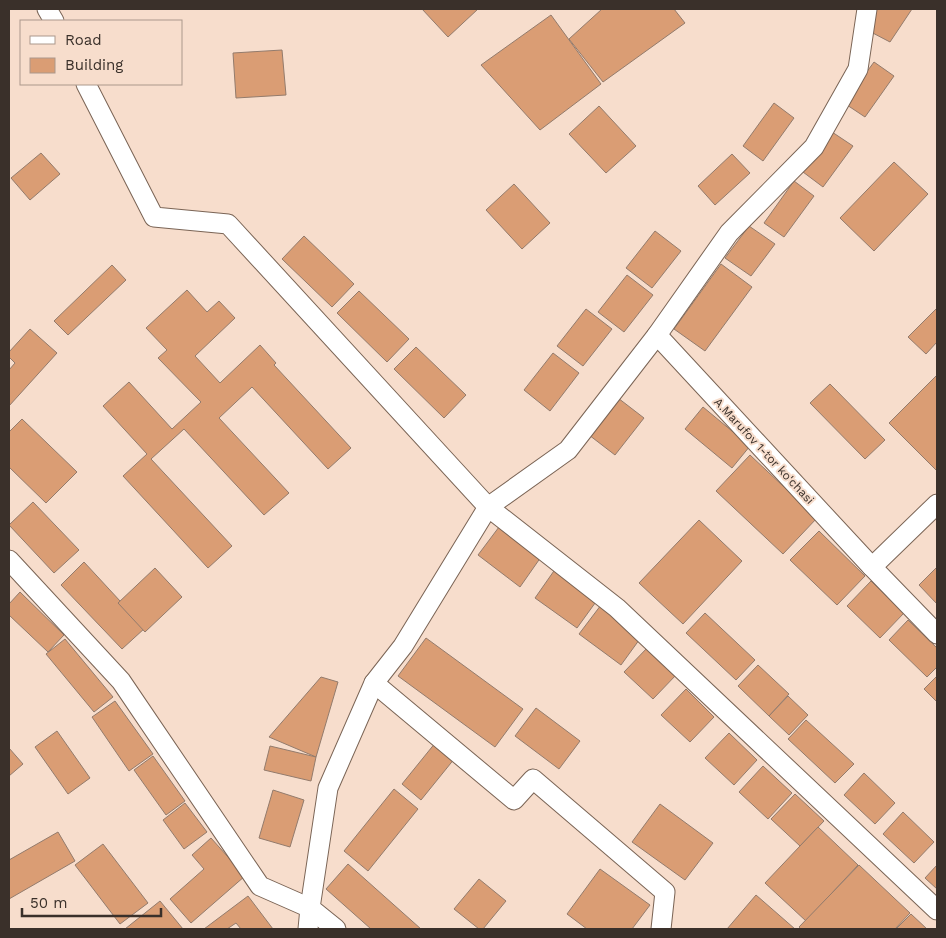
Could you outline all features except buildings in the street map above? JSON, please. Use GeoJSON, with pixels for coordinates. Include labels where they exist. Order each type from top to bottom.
{"type":"FeatureCollection","features":[{"type":"Feature","properties":{"kind":"street"},"geometry":{"type":"LineString","coordinates":[[47,9],[53,20]]}},
{"type":"Feature","properties":{"kind":"street"},"geometry":{"type":"LineString","coordinates":[[308,929],[328,788],[374,683],[403,646],[488,507],[568,450],[656,335],[729,233],[814,147],[858,69],[867,9]]}},
{"type":"Feature","properties":{"kind":"street"},"geometry":{"type":"LineString","coordinates":[[87,85],[154,217],[228,224],[488,507],[617,608],[937,910]]}},
{"type":"Feature","properties":{"kind":"street","name":"A.Marufov 1-tor ko'chasi"},"geometry":{"type":"LineString","coordinates":[[656,335],[937,634]]}},
{"type":"Feature","properties":{"kind":"street"},"geometry":{"type":"LineString","coordinates":[[872,567],[937,504]]}},
{"type":"Feature","properties":{"kind":"street"},"geometry":{"type":"LineString","coordinates":[[9,560],[121,681],[260,886],[310,908],[336,929]]}},
{"type":"Feature","properties":{"kind":"street"},"geometry":{"type":"LineString","coordinates":[[374,683],[514,800],[533,779],[651,880],[665,892],[661,929]]}}]}
